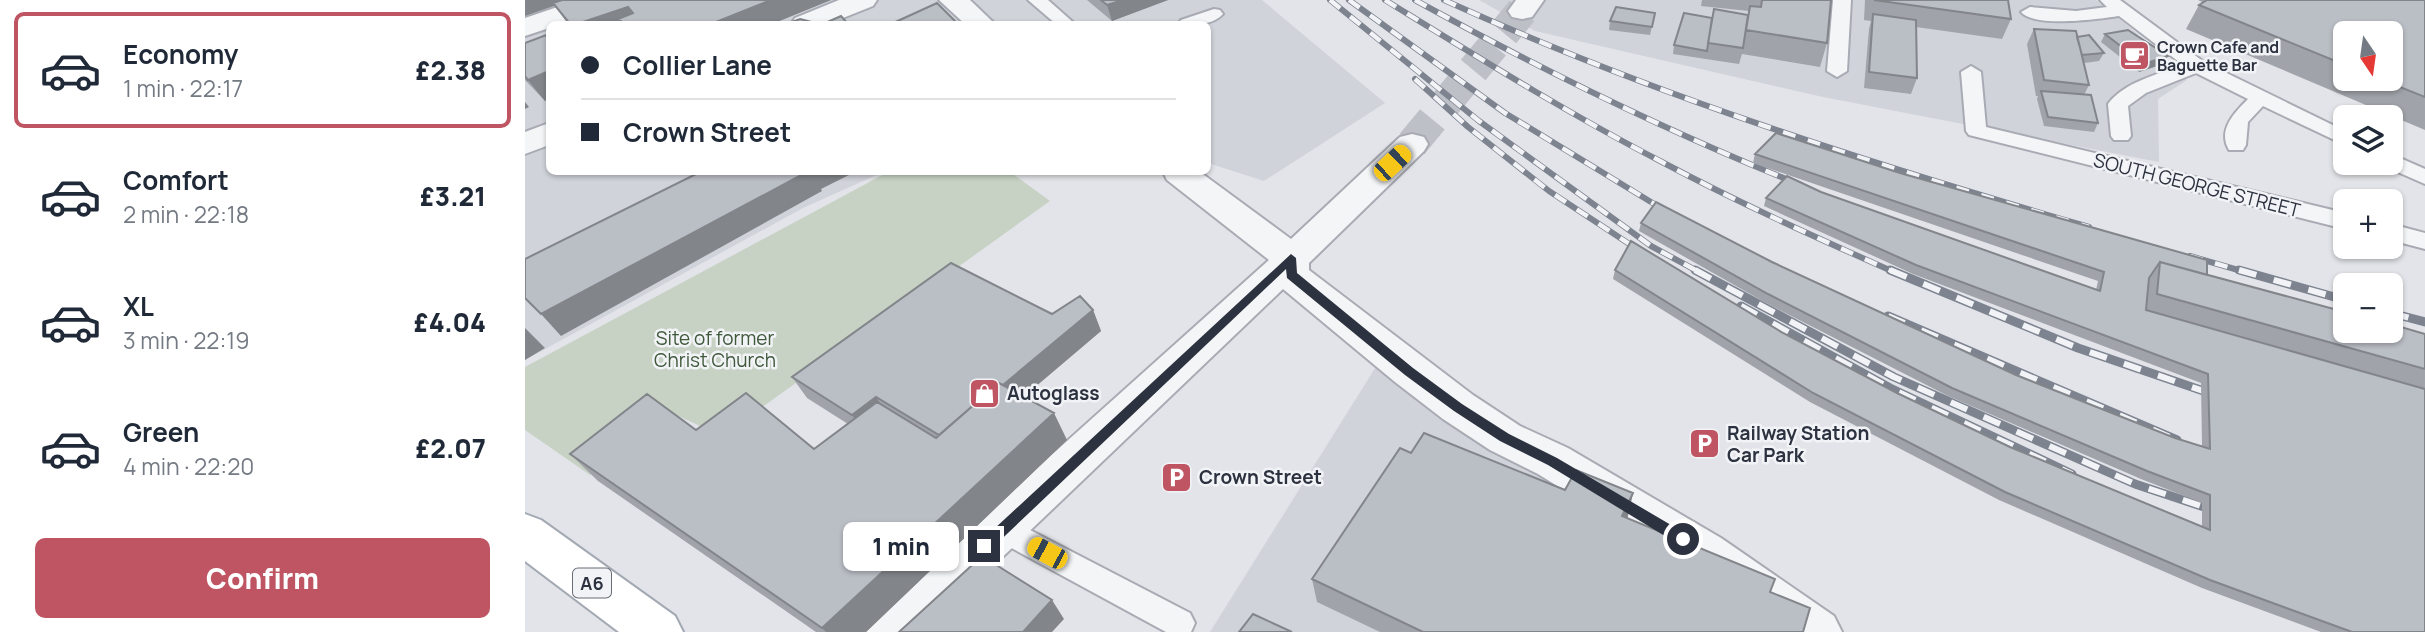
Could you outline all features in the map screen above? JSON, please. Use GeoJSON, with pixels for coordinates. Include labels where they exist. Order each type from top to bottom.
{"type":"FeatureCollection","features":[{"type":"Feature","properties":{"kind":"main road","name":"A6"},"geometry":{"type":"LineString","coordinates":[[525,534],[658,632]]}},
{"type":"Feature","properties":{"kind":"street"},"geometry":{"type":"LineString","coordinates":[[525,27],[605,0]]}},
{"type":"Feature","properties":{"kind":"street"},"geometry":{"type":"LineString","coordinates":[[812,21],[863,0]]}},
{"type":"Feature","properties":{"kind":"street"},"geometry":{"type":"LineString","coordinates":[[953,0],[978,21]]}},
{"type":"Feature","properties":{"kind":"street"},"geometry":{"type":"LineString","coordinates":[[525,144],[546,134]]}},
{"type":"Feature","properties":{"kind":"street"},"geometry":{"type":"LineString","coordinates":[[889,632],[1003,529],[1412,144]]}},
{"type":"Feature","properties":{"kind":"street"},"geometry":{"type":"LineString","coordinates":[[1183,175],[1291,258]]}},
{"type":"Feature","properties":{"kind":"street"},"geometry":{"type":"LineString","coordinates":[[1291,258],[1291,275],[1409,371],[1458,407],[1505,438],[1553,461],[1705,553],[1817,632]]}},
{"type":"Feature","properties":{"kind":"lane"},"geometry":{"type":"LineString","coordinates":[[1037,0],[1062,21]]}},
{"type":"Feature","properties":{"kind":"lane"},"geometry":{"type":"LineString","coordinates":[[1837,71],[1842,0]]}},
{"type":"Feature","properties":{"kind":"lane"},"geometry":{"type":"LineString","coordinates":[[2030,12],[2075,16],[2114,6],[2197,66],[2333,133]]}},
{"type":"Feature","properties":{"kind":"lane"},"geometry":{"type":"LineString","coordinates":[[1196,21],[1214,14]]}},
{"type":"Feature","properties":{"kind":"lane"},"geometry":{"type":"LineString","coordinates":[[2121,136],[2118,104],[2139,89],[2197,66]]}},
{"type":"Feature","properties":{"kind":"lane","name":"SOUTH GEORGE STREET"},"geometry":{"type":"LineString","coordinates":[[1971,72],[1976,131],[2333,218]]}},
{"type":"Feature","properties":{"kind":"lane"},"geometry":{"type":"LineString","coordinates":[[2236,145],[2238,121],[2259,98]]}},
{"type":"Feature","properties":{"kind":"lane"},"geometry":{"type":"LineString","coordinates":[[2403,167],[2425,177]]}},
{"type":"Feature","properties":{"kind":"lane"},"geometry":{"type":"LineString","coordinates":[[2403,235],[2425,241]]}},
{"type":"Feature","properties":{"kind":"lane"},"geometry":{"type":"LineString","coordinates":[[1003,529],[1179,623]]}},
{"type":"Feature","properties":{"kind":"shaded area"},"geometry":{"type":"Polygon","coordinates":[[[525,0],[1262,0],[1385,103],[1264,181],[1211,164],[1211,21],[546,21],[546,175],[876,175],[803,208],[525,360],[525,0]]]}},
{"type":"Feature","properties":{"kind":"shaded area"},"geometry":{"type":"Polygon","coordinates":[[[1479,0],[2096,0],[2139,35],[2129,38],[2187,80],[2158,99],[2159,162],[1823,97],[1535,31],[1479,0]]]}},
{"type":"Feature","properties":{"kind":"shaded area"},"geometry":{"type":"Polygon","coordinates":[[[1382,357],[1824,632],[1210,632],[1382,357]]]}},
{"type":"Feature","properties":{"kind":"green space","name":"Site of former Christ Church"},"geometry":{"type":"Polygon","coordinates":[[[882,175],[1014,175],[1050,201],[722,436],[674,414],[590,475],[525,430],[525,367],[882,175]]]}},
{"type":"Feature","properties":{"kind":"building"},"geometry":{"type":"Polygon","coordinates":[[[562,0],[771,0],[718,21],[621,21],[618,19],[633,13],[628,7],[586,21],[568,21],[553,3],[562,0]]]}},
{"type":"Feature","properties":{"kind":"building"},"geometry":{"type":"Polygon","coordinates":[[[1101,0],[1123,0],[1107,5],[1101,0]]]}},
{"type":"Feature","properties":{"kind":"building"},"geometry":{"type":"Polygon","coordinates":[[[1762,0],[1831,0],[1827,43],[1746,30],[1750,6],[1761,7],[1762,0]]]}},
{"type":"Feature","properties":{"kind":"building"},"geometry":{"type":"Polygon","coordinates":[[[1874,0],[2008,0],[2011,19],[1874,0]]]}},
{"type":"Feature","properties":{"kind":"building"},"geometry":{"type":"Polygon","coordinates":[[[2207,0],[2425,0],[2425,97],[2403,88],[2403,21],[2333,21],[2333,60],[2199,5],[2207,0]]]}},
{"type":"Feature","properties":{"kind":"building"},"geometry":{"type":"Polygon","coordinates":[[[937,3],[955,21],[898,21],[937,3]]]}},
{"type":"Feature","properties":{"kind":"building"},"geometry":{"type":"Polygon","coordinates":[[[1616,7],[1655,13],[1652,27],[1610,21],[1616,7]]]}},
{"type":"Feature","properties":{"kind":"building"},"geometry":{"type":"Polygon","coordinates":[[[1714,9],[1748,15],[1743,48],[1708,43],[1714,9]]]}},
{"type":"Feature","properties":{"kind":"building"},"geometry":{"type":"Polygon","coordinates":[[[1684,13],[1712,18],[1707,51],[1674,45],[1684,13]]]}},
{"type":"Feature","properties":{"kind":"building"},"geometry":{"type":"Polygon","coordinates":[[[1873,14],[1916,20],[1917,78],[1869,72],[1873,14]]]}},
{"type":"Feature","properties":{"kind":"building"},"geometry":{"type":"Polygon","coordinates":[[[841,16],[845,21],[830,21],[841,16]]]}},
{"type":"Feature","properties":{"kind":"building"},"geometry":{"type":"Polygon","coordinates":[[[2034,29],[2076,31],[2089,85],[2044,80],[2034,29]]]}},
{"type":"Feature","properties":{"kind":"building"},"geometry":{"type":"Polygon","coordinates":[[[2128,30],[2168,56],[2144,64],[2105,34],[2128,30]]]}},
{"type":"Feature","properties":{"kind":"building"},"geometry":{"type":"Polygon","coordinates":[[[546,35],[546,72],[528,80],[525,76],[525,43],[546,35]]]}},
{"type":"Feature","properties":{"kind":"building"},"geometry":{"type":"Polygon","coordinates":[[[2089,35],[2104,53],[2082,55],[2077,37],[2089,35]]]}},
{"type":"Feature","properties":{"kind":"building"},"geometry":{"type":"Polygon","coordinates":[[[2041,91],[2091,95],[2098,123],[2048,117],[2041,91]]]}},
{"type":"Feature","properties":{"kind":"building"},"geometry":{"type":"Polygon","coordinates":[[[1776,133],[1900,173],[2207,260],[2207,275],[2160,262],[2149,278],[2146,310],[2425,389],[2425,632],[2352,632],[2210,580],[2005,492],[1813,393],[1615,270],[1631,241],[1783,333],[1897,393],[2010,447],[2210,530],[2210,495],[1952,388],[1768,294],[1641,223],[1656,202],[1772,262],[2016,375],[2175,438],[2210,449],[2208,374],[1916,265],[1766,198],[1787,176],[1821,192],[2100,291],[2104,272],[1755,154],[1776,133]]]}},
{"type":"Feature","properties":{"kind":"building"},"geometry":{"type":"Polygon","coordinates":[[[694,175],[801,175],[541,314],[525,298],[525,259],[694,175]]]}},
{"type":"Feature","properties":{"kind":"building"},"geometry":{"type":"Polygon","coordinates":[[[2160,262],[2333,309],[2333,343],[2403,343],[2403,328],[2425,334],[2425,369],[2157,294],[2160,262]]]}},
{"type":"Feature","properties":{"kind":"building"},"geometry":{"type":"Polygon","coordinates":[[[951,263],[1052,314],[1080,296],[1093,310],[1003,385],[999,383],[939,435],[876,397],[852,415],[792,377],[951,263]]]}},
{"type":"Feature","properties":{"kind":"building"},"geometry":{"type":"Polygon","coordinates":[[[999,383],[1054,413],[822,628],[570,454],[647,394],[696,430],[746,393],[814,449],[877,402],[936,438],[999,383]]]}},
{"type":"Feature","properties":{"kind":"building"},"geometry":{"type":"Polygon","coordinates":[[[1424,433],[1565,490],[1576,470],[1633,493],[1622,516],[1775,579],[1770,592],[1810,608],[1803,632],[1423,632],[1312,579],[1400,448],[1411,453],[1424,433]]]}},
{"type":"Feature","properties":{"kind":"building"},"geometry":{"type":"Polygon","coordinates":[[[982,556],[1052,600],[1023,632],[899,632],[982,556]]]}},
{"type":"Feature","properties":{"kind":"building"},"geometry":{"type":"Polygon","coordinates":[[[1253,614],[1292,632],[1239,632],[1253,614]]]}},
{"type":"Feature","properties":{"kind":"tunnel"},"geometry":{"type":"LineString","coordinates":[[1412,144],[1522,11]]}},
{"type":"Feature","properties":{"kind":"railway"},"geometry":{"type":"LineString","coordinates":[[1330,0],[1479,121],[1651,246],[1699,272]]}},
{"type":"Feature","properties":{"kind":"railway"},"geometry":{"type":"LineString","coordinates":[[1349,0],[1505,113],[1669,213]]}},
{"type":"Feature","properties":{"kind":"railway"},"geometry":{"type":"LineString","coordinates":[[1385,0],[1522,84],[1690,177],[1894,272]]}},
{"type":"Feature","properties":{"kind":"railway"},"geometry":{"type":"LineString","coordinates":[[1415,0],[1509,51],[1605,98],[1801,185]]}},
{"type":"Feature","properties":{"kind":"railway"},"geometry":{"type":"LineString","coordinates":[[1444,0],[1602,67],[1682,97],[1843,152],[2089,227]]}},
{"type":"Feature","properties":{"kind":"railway"},"geometry":{"type":"LineString","coordinates":[[1415,79],[1468,127],[1549,191],[1646,255]]}},
{"type":"Feature","properties":{"kind":"railway"},"geometry":{"type":"LineString","coordinates":[[2190,256],[2245,272]]}},
{"type":"Feature","properties":{"kind":"railway"},"geometry":{"type":"LineString","coordinates":[[1695,270],[1894,377],[2135,484],[2222,513]]}},
{"type":"Feature","properties":{"kind":"railway"},"geometry":{"type":"LineString","coordinates":[[1890,270],[2078,348],[2221,397]]}},
{"type":"Feature","properties":{"kind":"railway"},"geometry":{"type":"LineString","coordinates":[[2239,270],[2333,297]]}},
{"type":"Feature","properties":{"kind":"railway"},"geometry":{"type":"LineString","coordinates":[[1741,306],[1890,388],[2072,474]]}},
{"type":"Feature","properties":{"kind":"railway"},"geometry":{"type":"LineString","coordinates":[[1888,316],[2177,440]]}},
{"type":"Feature","properties":{"kind":"railway"},"geometry":{"type":"LineString","coordinates":[[2403,316],[2425,322]]}},
{"type":"Feature","properties":{"kind":"place","name":"Crown Cafe and Baguette Bar"},"geometry":{"type":"Point","coordinates":[2134,56]}},
{"type":"Feature","properties":{"kind":"place","name":"Autoglass"},"geometry":{"type":"Point","coordinates":[984,393]}},
{"type":"Feature","properties":{"kind":"place","name":"Railway Station Car Park"},"geometry":{"type":"Point","coordinates":[1704,444]}},
{"type":"Feature","properties":{"kind":"place","name":"Crown Street"},"geometry":{"type":"Point","coordinates":[1176,477]}},
{"type":"Feature","properties":{"kind":"route"},"geometry":{"type":"LineString","coordinates":[[984,546],[1227,321],[1291,258],[1291,275],[1409,371],[1458,407],[1505,438],[1553,461],[1683,539]]}}]}
